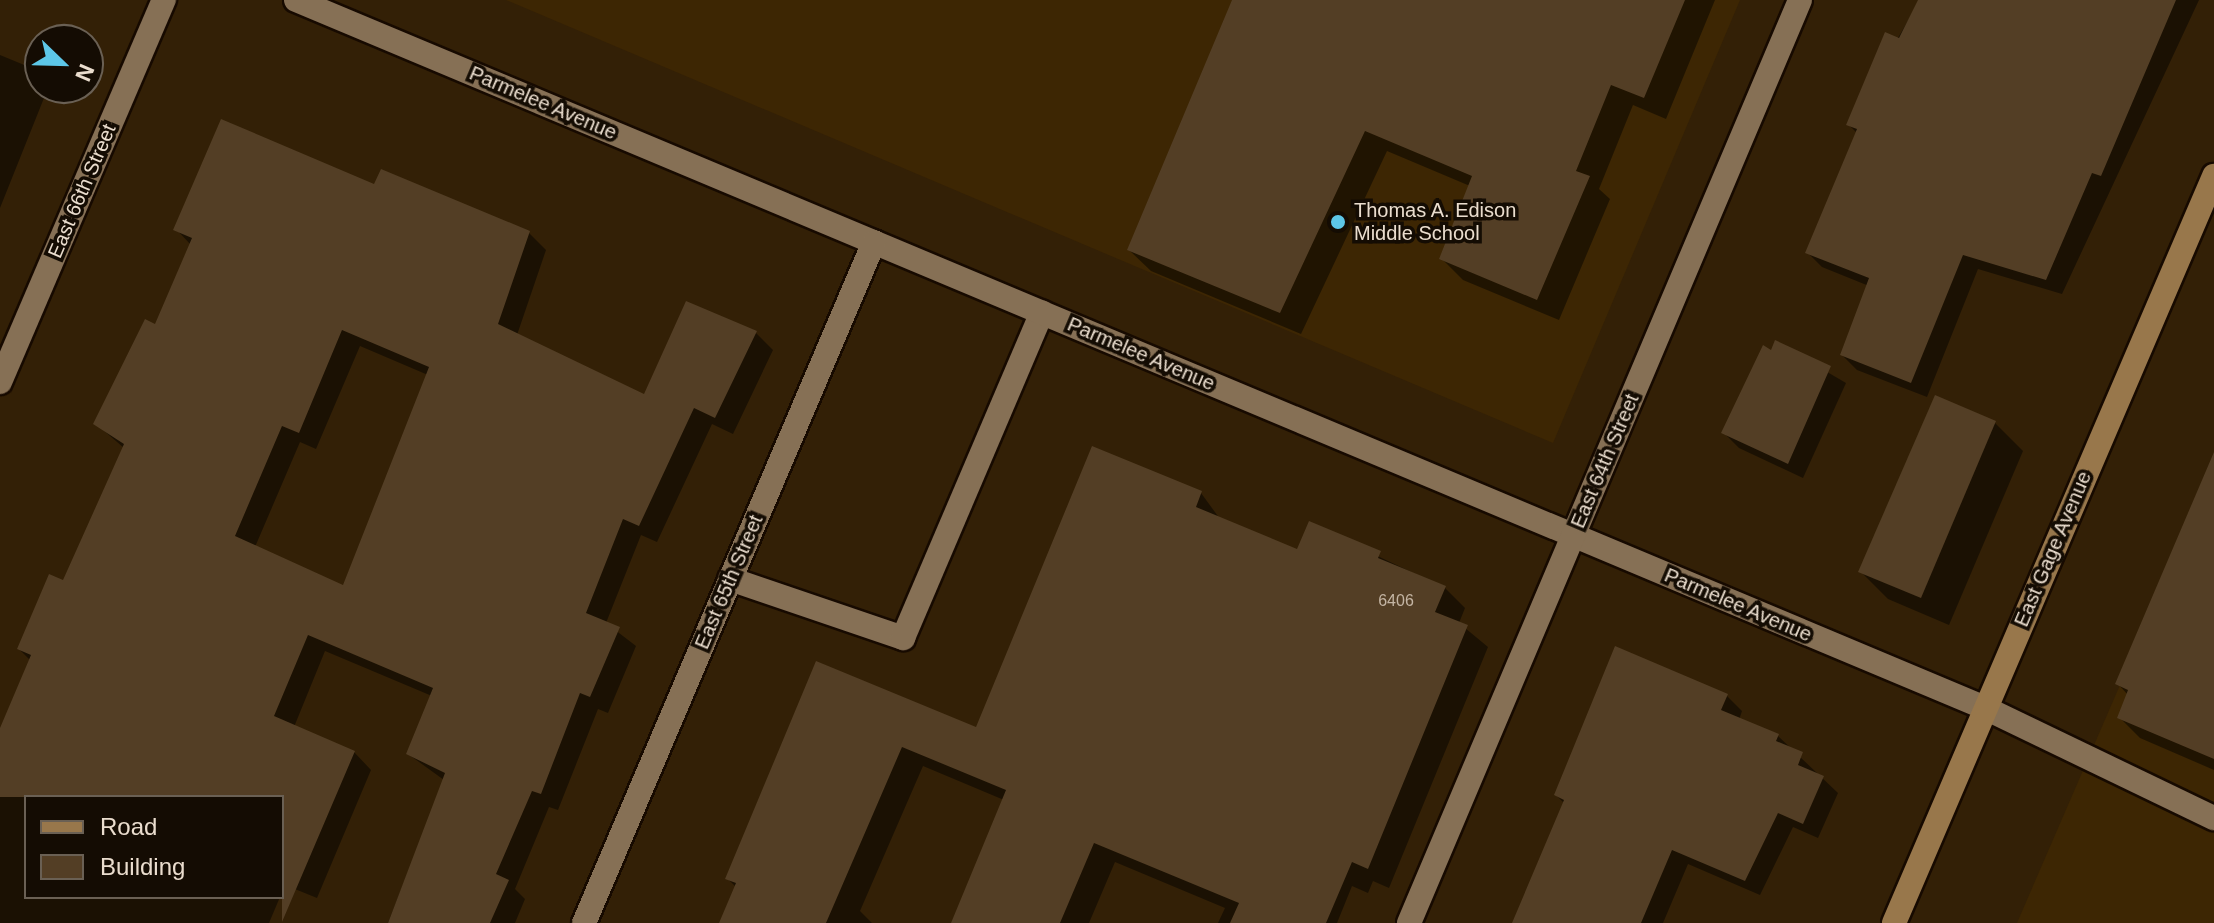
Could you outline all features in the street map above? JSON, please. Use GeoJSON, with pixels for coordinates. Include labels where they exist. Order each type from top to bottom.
{"type":"FeatureCollection","features":[{"type":"Feature","properties":{"kind":"main road","name":"East Gage Avenue"},"geometry":{"type":"LineString","coordinates":[[1894,923],[2214,176]]}},
{"type":"Feature","properties":{"kind":"street","name":"East 66th Street"},"geometry":{"type":"LineString","coordinates":[[0,382],[164,0]]}},
{"type":"Feature","properties":{"kind":"street","name":"Parmelee Avenue"},"geometry":{"type":"LineString","coordinates":[[296,0],[1985,708],[2214,818]]}},
{"type":"Feature","properties":{"kind":"street","name":"East 64th Street"},"geometry":{"type":"LineString","coordinates":[[1409,923],[1800,0]]}},
{"type":"Feature","properties":{"kind":"street","name":"East 65th Street"},"geometry":{"type":"LineString","coordinates":[[584,923],[874,242]]}},
{"type":"Feature","properties":{"kind":"street"},"geometry":{"type":"LineString","coordinates":[[730,579],[903,638],[1042,312]]}},
{"type":"Feature","properties":{"kind":"shaded area","name":"Thomas A. Edison Middle School"},"geometry":{"type":"Polygon","coordinates":[[[506,0],[1740,0],[1553,443],[506,0]]]}},
{"type":"Feature","properties":{"kind":"shaded area"},"geometry":{"type":"Polygon","coordinates":[[[2214,468],[2214,923],[2017,923],[2214,468]]]}},
{"type":"Feature","properties":{"kind":"building"},"geometry":{"type":"Polygon","coordinates":[[[1232,0],[1685,0],[1644,98],[1611,85],[1576,171],[1590,176],[1537,300],[1439,259],[1472,176],[1365,131],[1280,313],[1127,250],[1232,0]]]}},
{"type":"Feature","properties":{"kind":"building"},"geometry":{"type":"Polygon","coordinates":[[[1918,0],[2176,0],[2101,176],[2092,173],[2046,280],[1963,255],[1911,383],[1840,355],[1869,278],[1805,253],[1857,129],[1846,125],[1885,32],[1899,38],[1918,0]]]}},
{"type":"Feature","properties":{"kind":"building"},"geometry":{"type":"Polygon","coordinates":[[[221,119],[374,184],[381,169],[530,231],[498,324],[644,394],[686,301],[757,331],[715,418],[694,408],[639,526],[623,519],[586,613],[620,627],[590,697],[580,693],[541,794],[532,791],[496,874],[509,880],[490,923],[388,923],[445,773],[406,754],[433,688],[308,635],[274,716],[355,751],[282,922],[284,795],[0,797],[0,728],[31,655],[17,649],[49,574],[63,580],[124,444],[93,424],[145,319],[155,324],[192,238],[173,230],[221,119]],[[342,330],[299,433],[282,426],[235,536],[343,585],[429,367],[342,330]]]}},
{"type":"Feature","properties":{"kind":"building"},"geometry":{"type":"Polygon","coordinates":[[[1775,340],[1831,366],[1788,464],[1721,433],[1763,345],[1771,350],[1775,340]]]}},
{"type":"Feature","properties":{"kind":"building"},"geometry":{"type":"Polygon","coordinates":[[[1935,395],[1996,421],[1921,598],[1858,572],[1935,395]]]}},
{"type":"Feature","properties":{"kind":"building"},"geometry":{"type":"Polygon","coordinates":[[[1092,446],[1202,491],[1196,507],[1297,549],[1309,521],[1381,551],[1378,558],[1446,586],[1435,612],[1468,625],[1368,869],[1352,862],[1326,923],[1230,923],[1239,903],[1094,843],[1060,923],[951,923],[1006,790],[902,747],[826,923],[719,923],[736,883],[725,879],[816,661],[976,727],[1092,446]]]}},
{"type":"Feature","properties":{"kind":"building"},"geometry":{"type":"Polygon","coordinates":[[[2214,452],[2214,759],[2117,718],[2128,690],[2115,684],[2214,452]]]}},
{"type":"Feature","properties":{"kind":"building"},"geometry":{"type":"Polygon","coordinates":[[[1615,646],[1728,694],[1721,710],[1779,734],[1776,741],[1803,752],[1798,765],[1824,776],[1803,824],[1778,813],[1745,881],[1672,850],[1641,923],[1512,923],[1564,800],[1554,795],[1615,646]]]}},
{"type":"Feature","properties":{"kind":"place","name":"Thomas A. Edison Middle School"},"geometry":{"type":"Point","coordinates":[1338,222]}}]}
